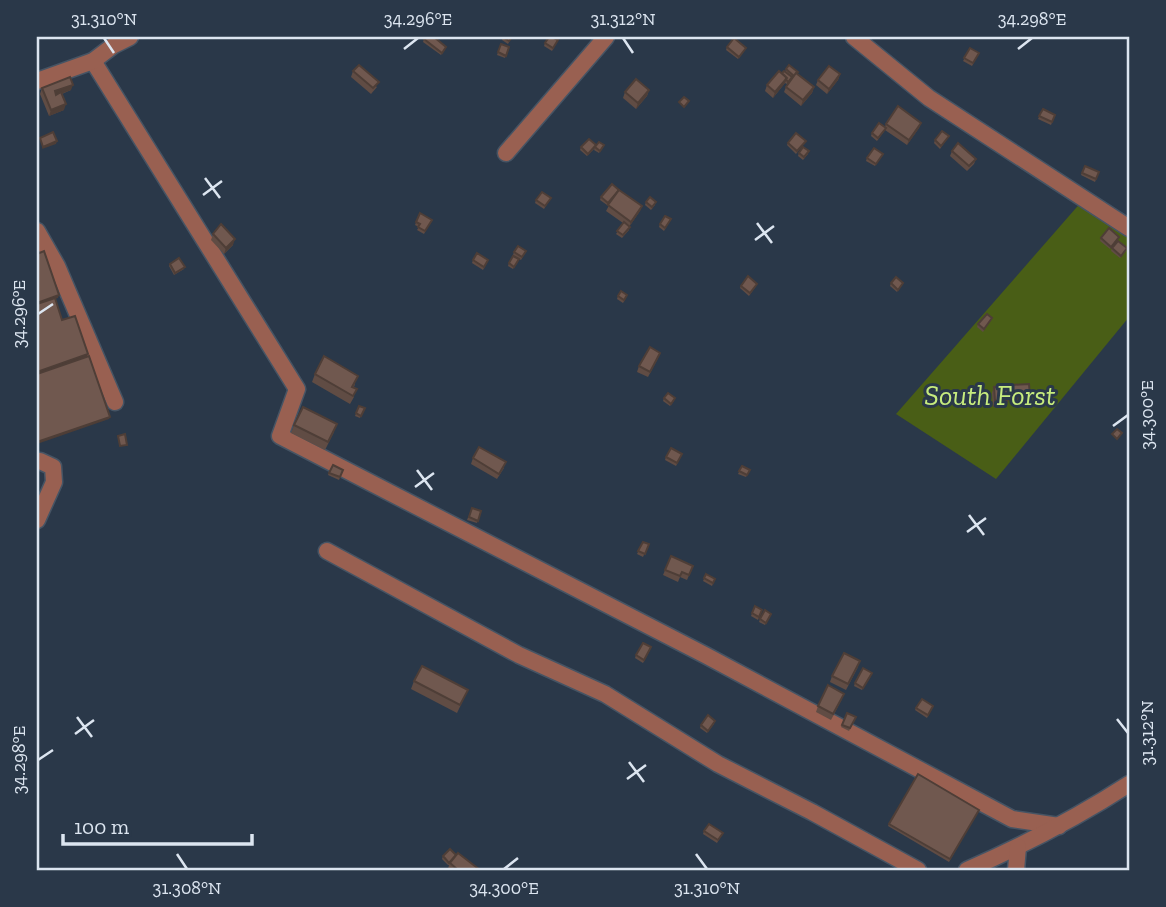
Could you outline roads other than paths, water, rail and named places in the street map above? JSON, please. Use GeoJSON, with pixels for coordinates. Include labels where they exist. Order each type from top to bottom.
{"type":"FeatureCollection","features":[{"type":"Feature","properties":{"kind":"street"},"geometry":{"type":"LineString","coordinates":[[37,82],[93,61],[130,37]]}},
{"type":"Feature","properties":{"kind":"street"},"geometry":{"type":"LineString","coordinates":[[506,153],[606,37]]}},
{"type":"Feature","properties":{"kind":"street"},"geometry":{"type":"LineString","coordinates":[[854,37],[929,98],[1129,228]]}},
{"type":"Feature","properties":{"kind":"street"},"geometry":{"type":"LineString","coordinates":[[93,61],[297,389],[280,436],[705,655],[1012,819],[1059,826]]}},
{"type":"Feature","properties":{"kind":"street"},"geometry":{"type":"LineString","coordinates":[[37,230],[57,266],[115,402]]}},
{"type":"Feature","properties":{"kind":"street"},"geometry":{"type":"LineString","coordinates":[[37,461],[53,467],[54,482],[37,520]]}},
{"type":"Feature","properties":{"kind":"street"},"geometry":{"type":"LineString","coordinates":[[327,551],[519,655],[605,694],[718,764],[918,870]]}},
{"type":"Feature","properties":{"kind":"street"},"geometry":{"type":"LineString","coordinates":[[967,870],[1018,848],[1129,784]]}},
{"type":"Feature","properties":{"kind":"street"},"geometry":{"type":"LineString","coordinates":[[1016,870],[1018,848]]}},
{"type":"Feature","properties":{"kind":"park label","name":"South Forst"},"geometry":{"type":"Point","coordinates":[990,395]}}]}
